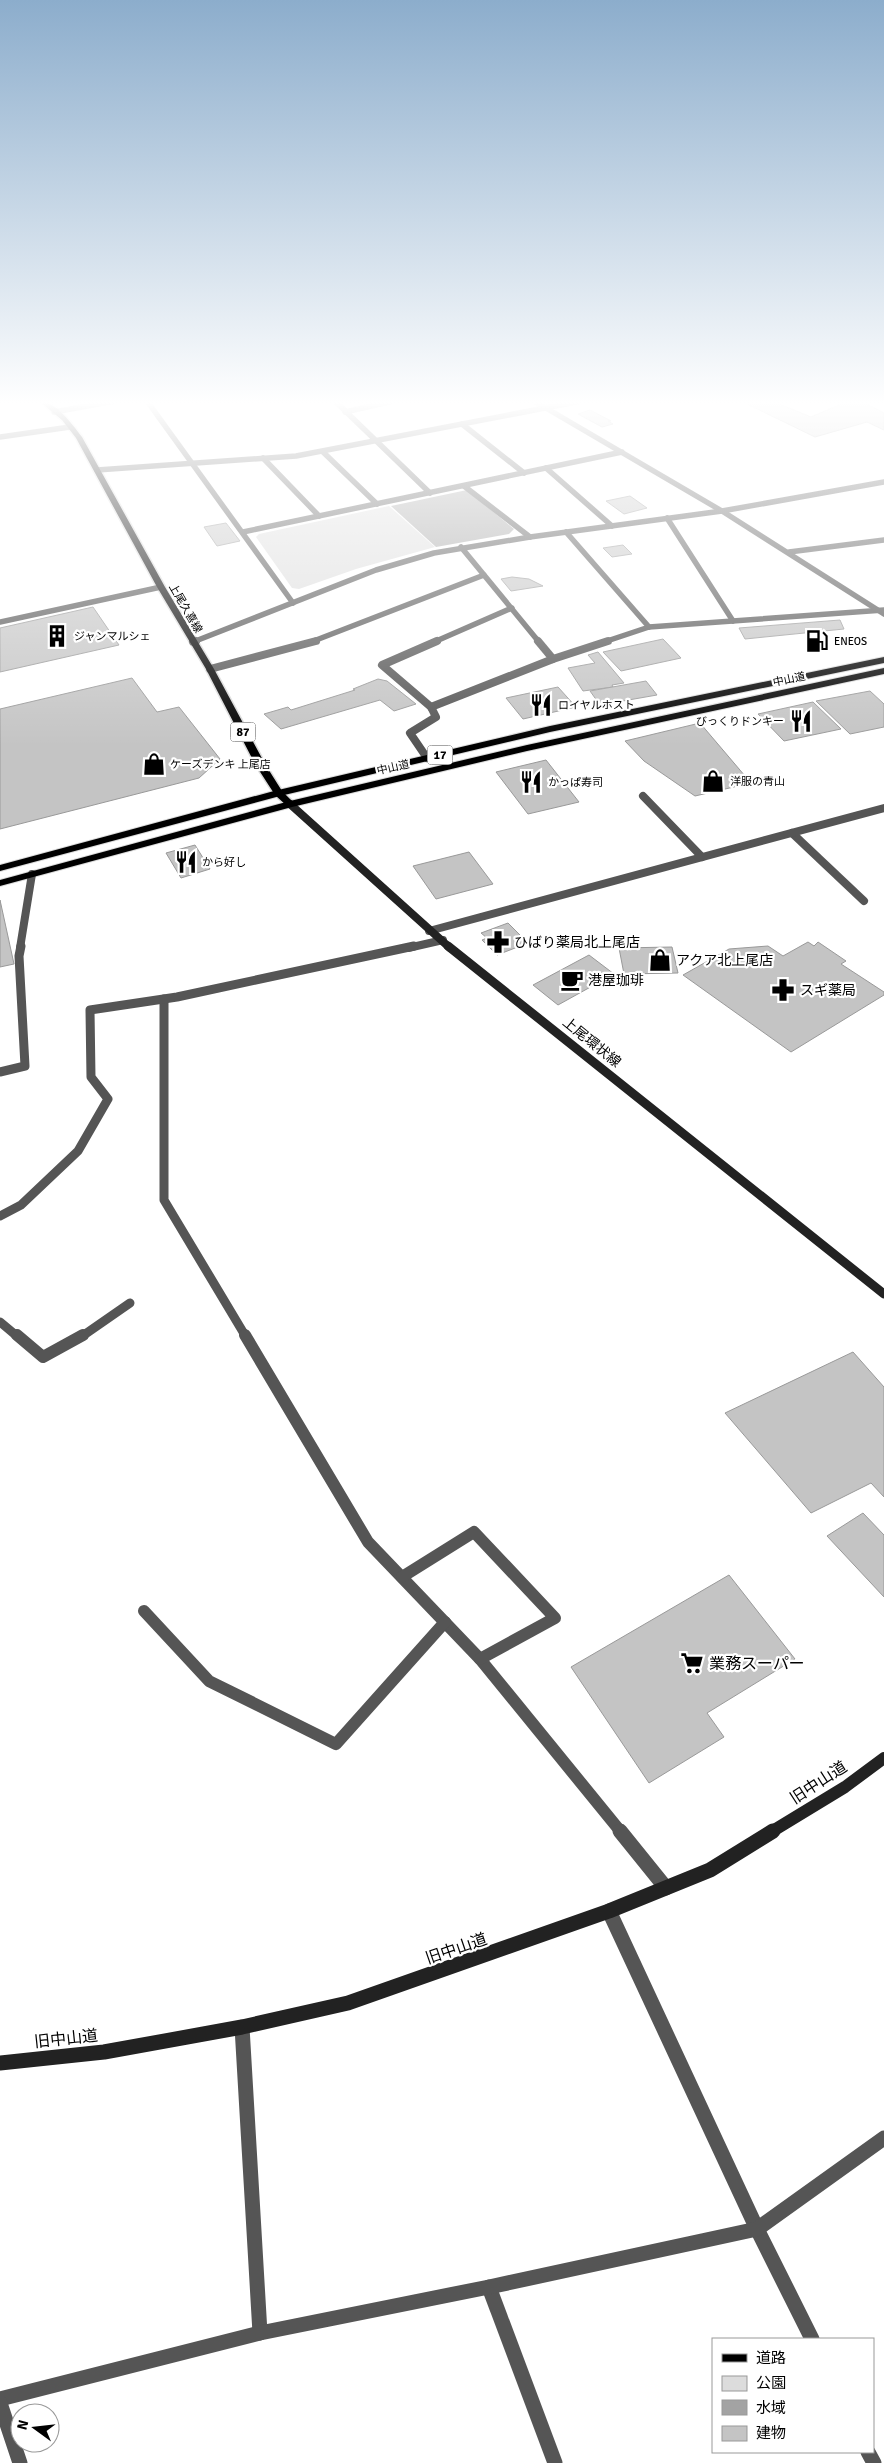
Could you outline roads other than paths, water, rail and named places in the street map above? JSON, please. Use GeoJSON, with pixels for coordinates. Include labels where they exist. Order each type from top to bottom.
{"type":"FeatureCollection","features":[{"type":"Feature","properties":{"kind":"highway","name":"中山道"},"geometry":{"type":"LineString","coordinates":[[0,868],[278,793],[550,729],[884,660]]}},
{"type":"Feature","properties":{"kind":"highway","name":"中山道"},"geometry":{"type":"LineString","coordinates":[[0,883],[290,804],[527,748],[884,671]]}},
{"type":"Feature","properties":{"kind":"main road","name":"上尾久喜線"},"geometry":{"type":"LineString","coordinates":[[122,516],[161,587],[210,669],[278,793],[290,804]]}},
{"type":"Feature","properties":{"kind":"main road","name":"上尾環状線"},"geometry":{"type":"LineString","coordinates":[[290,804],[429,931],[443,940],[884,1294]]}},
{"type":"Feature","properties":{"kind":"main road","name":"旧中山道"},"geometry":{"type":"LineString","coordinates":[[0,2063],[104,2052],[242,2027],[348,2003],[450,1969],[609,1911],[710,1870],[845,1788],[884,1758]]}},
{"type":"Feature","properties":{"kind":"street"},"geometry":{"type":"LineString","coordinates":[[231,516],[293,603]]}},
{"type":"Feature","properties":{"kind":"street"},"geometry":{"type":"LineString","coordinates":[[243,532],[319,516]]}},
{"type":"Feature","properties":{"kind":"street"},"geometry":{"type":"LineString","coordinates":[[503,516],[530,537]]}},
{"type":"Feature","properties":{"kind":"street"},"geometry":{"type":"LineString","coordinates":[[601,516],[612,526]]}},
{"type":"Feature","properties":{"kind":"street"},"geometry":{"type":"LineString","coordinates":[[194,644],[376,570],[462,547],[684,516]]}},
{"type":"Feature","properties":{"kind":"street"},"geometry":{"type":"LineString","coordinates":[[730,516],[883,612]]}},
{"type":"Feature","properties":{"kind":"street"},"geometry":{"type":"LineString","coordinates":[[668,518],[733,621]]}},
{"type":"Feature","properties":{"kind":"street"},"geometry":{"type":"LineString","coordinates":[[566,532],[649,627]]}},
{"type":"Feature","properties":{"kind":"street"},"geometry":{"type":"LineString","coordinates":[[790,552],[884,540]]}},
{"type":"Feature","properties":{"kind":"street"},"geometry":{"type":"LineString","coordinates":[[462,547],[554,659]]}},
{"type":"Feature","properties":{"kind":"street"},"geometry":{"type":"LineString","coordinates":[[210,669],[315,641],[484,575]]}},
{"type":"Feature","properties":{"kind":"street"},"geometry":{"type":"LineString","coordinates":[[0,622],[161,587]]}},
{"type":"Feature","properties":{"kind":"street"},"geometry":{"type":"LineString","coordinates":[[427,758],[410,733],[436,717],[431,707],[382,665],[512,608]]}},
{"type":"Feature","properties":{"kind":"street"},"geometry":{"type":"LineString","coordinates":[[431,707],[554,659],[649,627],[883,612]]}},
{"type":"Feature","properties":{"kind":"street"},"geometry":{"type":"LineString","coordinates":[[643,796],[702,857]]}},
{"type":"Feature","properties":{"kind":"street"},"geometry":{"type":"LineString","coordinates":[[429,931],[884,808]]}},
{"type":"Feature","properties":{"kind":"street"},"geometry":{"type":"LineString","coordinates":[[792,833],[864,900]]}},
{"type":"Feature","properties":{"kind":"street"},"geometry":{"type":"LineString","coordinates":[[0,1072],[25,1066],[20,956],[32,874]]}},
{"type":"Feature","properties":{"kind":"street"},"geometry":{"type":"LineString","coordinates":[[0,1216],[21,1205],[78,1151],[108,1099],[91,1077],[90,1010],[164,999],[443,940]]}},
{"type":"Feature","properties":{"kind":"street"},"geometry":{"type":"LineString","coordinates":[[164,999],[164,1200],[368,1542],[480,1659],[666,1888]]}},
{"type":"Feature","properties":{"kind":"street"},"geometry":{"type":"LineString","coordinates":[[0,1322],[43,1357],[95,1329],[130,1303]]}},
{"type":"Feature","properties":{"kind":"street"},"geometry":{"type":"LineString","coordinates":[[402,1576],[474,1532],[555,1618],[480,1659]]}},
{"type":"Feature","properties":{"kind":"street"},"geometry":{"type":"LineString","coordinates":[[144,1611],[209,1681],[336,1744],[445,1622]]}},
{"type":"Feature","properties":{"kind":"street"},"geometry":{"type":"LineString","coordinates":[[609,1911],[757,2229],[812,2338]]}},
{"type":"Feature","properties":{"kind":"street"},"geometry":{"type":"LineString","coordinates":[[242,2027],[260,2333]]}},
{"type":"Feature","properties":{"kind":"street"},"geometry":{"type":"LineString","coordinates":[[20,2463],[0,2401],[260,2333],[490,2287],[757,2229],[884,2138]]}},
{"type":"Feature","properties":{"kind":"street"},"geometry":{"type":"LineString","coordinates":[[490,2287],[555,2463]]}},
{"type":"Feature","properties":{"kind":"water"},"geometry":{"type":"Polygon","coordinates":[[[402,516],[498,516],[514,529],[509,534],[436,547],[402,516]]]}},
{"type":"Feature","properties":{"kind":"place","name":"ジャンマルシェ"},"geometry":{"type":"Point","coordinates":[57,636]}},
{"type":"Feature","properties":{"kind":"place","name":"ENEOS"},"geometry":{"type":"Point","coordinates":[817,641]}},
{"type":"Feature","properties":{"kind":"place","name":"ロイヤルホスト"},"geometry":{"type":"Point","coordinates":[541,705]}},
{"type":"Feature","properties":{"kind":"place","name":"びっくりドンキー"},"geometry":{"type":"Point","coordinates":[801,721]}},
{"type":"Feature","properties":{"kind":"place","name":"ケーズデンキ 上尾店"},"geometry":{"type":"Point","coordinates":[154,764]}},
{"type":"Feature","properties":{"kind":"place","name":"洋服の青山"},"geometry":{"type":"Point","coordinates":[713,781]}},
{"type":"Feature","properties":{"kind":"place","name":"かっぱ寿司"},"geometry":{"type":"Point","coordinates":[531,782]}},
{"type":"Feature","properties":{"kind":"place","name":"から好し"},"geometry":{"type":"Point","coordinates":[186,862]}},
{"type":"Feature","properties":{"kind":"place","name":"ひばり薬局北上尾店"},"geometry":{"type":"Point","coordinates":[498,942]}},
{"type":"Feature","properties":{"kind":"place","name":"アクア北上尾店"},"geometry":{"type":"Point","coordinates":[660,960]}},
{"type":"Feature","properties":{"kind":"place","name":"港屋珈琲"},"geometry":{"type":"Point","coordinates":[572,980]}},
{"type":"Feature","properties":{"kind":"place","name":"スギ薬局"},"geometry":{"type":"Point","coordinates":[783,990]}},
{"type":"Feature","properties":{"kind":"place","name":"業務スーパー"},"geometry":{"type":"Point","coordinates":[692,1663]}}]}
